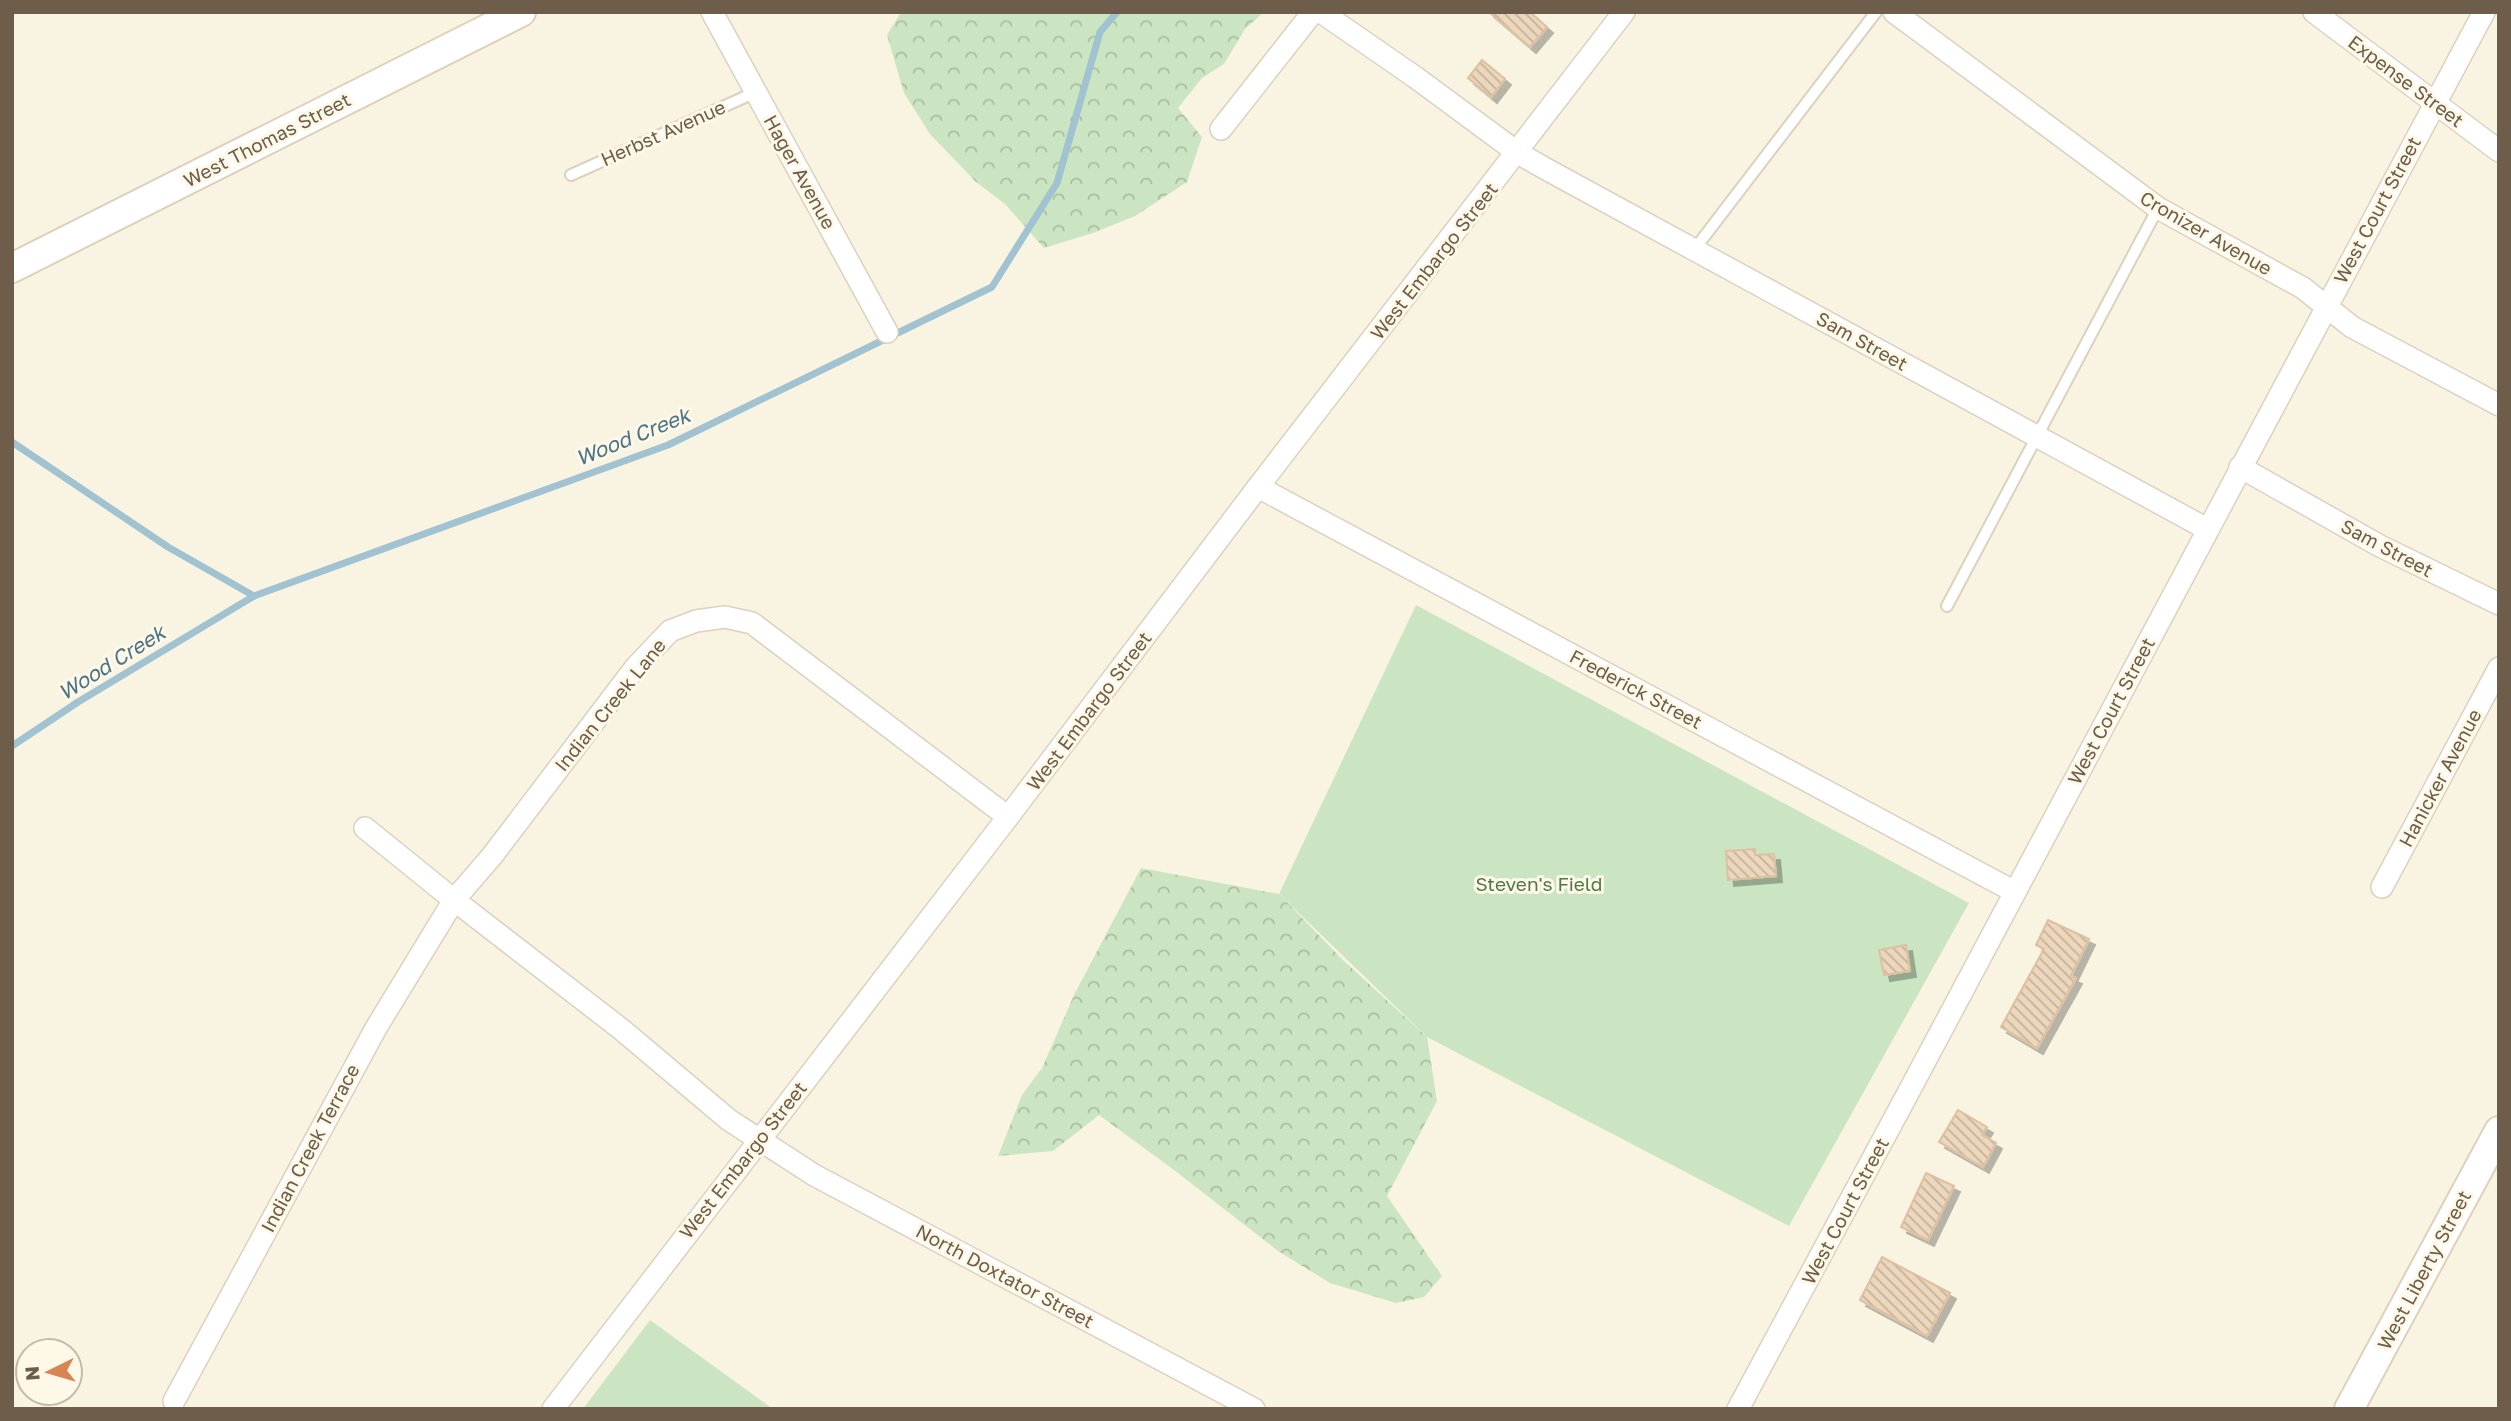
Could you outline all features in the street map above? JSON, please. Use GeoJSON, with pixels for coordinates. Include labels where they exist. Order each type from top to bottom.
{"type":"FeatureCollection","features":[{"type":"Feature","properties":{"kind":"street","name":"West Thomas Street"},"geometry":{"type":"LineString","coordinates":[[12,268],[501,19],[521,12]]}},
{"type":"Feature","properties":{"kind":"street","name":"Hager Avenue"},"geometry":{"type":"LineString","coordinates":[[712,12],[887,332]]}},
{"type":"Feature","properties":{"kind":"street"},"geometry":{"type":"LineString","coordinates":[[1221,129],[1313,12]]}},
{"type":"Feature","properties":{"kind":"street","name":"Sam Street"},"geometry":{"type":"LineString","coordinates":[[1321,12],[1415,77],[1517,153],[2207,529]]}},
{"type":"Feature","properties":{"kind":"street","name":"West Embargo Street"},"geometry":{"type":"LineString","coordinates":[[553,1409],[1624,12]]}},
{"type":"Feature","properties":{"kind":"street","name":"Cronizer Avenue"},"geometry":{"type":"LineString","coordinates":[[1894,12],[2158,208],[2303,288],[2352,327],[2499,405]]}},
{"type":"Feature","properties":{"kind":"street","name":"Expense Street"},"geometry":{"type":"LineString","coordinates":[[2314,12],[2499,151]]}},
{"type":"Feature","properties":{"kind":"street","name":"West Court Street"},"geometry":{"type":"LineString","coordinates":[[1738,1409],[2484,12]]}},
{"type":"Feature","properties":{"kind":"street","name":"Sam Street"},"geometry":{"type":"LineString","coordinates":[[2240,467],[2380,545],[2499,604]]}},
{"type":"Feature","properties":{"kind":"street","name":"Frederick Street"},"geometry":{"type":"LineString","coordinates":[[1258,487],[2015,892]]}},
{"type":"Feature","properties":{"kind":"street","name":"Indian Creek Lane"},"geometry":{"type":"LineString","coordinates":[[454,900],[492,856],[635,668],[670,631],[696,621],[725,617],[752,623],[1008,817]]}},
{"type":"Feature","properties":{"kind":"street","name":"Hanicker Avenue"},"geometry":{"type":"LineString","coordinates":[[2382,887],[2499,668]]}},
{"type":"Feature","properties":{"kind":"street"},"geometry":{"type":"LineString","coordinates":[[365,828],[621,1029],[729,1120],[758,1140]]}},
{"type":"Feature","properties":{"kind":"street","name":"Indian Creek Terrace"},"geometry":{"type":"LineString","coordinates":[[174,1401],[376,1028],[454,900]]}},
{"type":"Feature","properties":{"kind":"street","name":"North Doxtator Street"},"geometry":{"type":"LineString","coordinates":[[758,1140],[814,1175],[1254,1409]]}},
{"type":"Feature","properties":{"kind":"street","name":"West Liberty Street"},"geometry":{"type":"LineString","coordinates":[[2349,1409],[2496,1143]]}},
{"type":"Feature","properties":{"kind":"lane"},"geometry":{"type":"LineString","coordinates":[[1694,250],[1876,12]]}},
{"type":"Feature","properties":{"kind":"lane","name":"Herbst Avenue"},"geometry":{"type":"LineString","coordinates":[[571,175],[756,92]]}},
{"type":"Feature","properties":{"kind":"lane"},"geometry":{"type":"LineString","coordinates":[[1947,606],[2158,208]]}},
{"type":"Feature","properties":{"kind":"green space"},"geometry":{"type":"Polygon","coordinates":[[[901,12],[1264,12],[1245,29],[1224,64],[1202,78],[1178,108],[1202,137],[1187,182],[1135,216],[1093,233],[1044,248],[1005,204],[976,182],[930,134],[904,93],[887,35],[901,12]]]}},
{"type":"Feature","properties":{"kind":"green space","name":"Steven's Field"},"geometry":{"type":"Polygon","coordinates":[[[1416,605],[1969,903],[1789,1226],[1427,1037],[1279,894],[1416,605]]]}},
{"type":"Feature","properties":{"kind":"green space"},"geometry":{"type":"Polygon","coordinates":[[[1141,868],[1279,894],[1343,960],[1427,1037],[1437,1101],[1387,1196],[1442,1276],[1424,1297],[1396,1303],[1330,1283],[1278,1251],[1099,1115],[1053,1151],[998,1156],[1022,1095],[1042,1068],[1075,993],[1141,868]]]}},
{"type":"Feature","properties":{"kind":"green space"},"geometry":{"type":"Polygon","coordinates":[[[650,1320],[773,1409],[583,1409],[650,1320]]]}},
{"type":"Feature","properties":{"kind":"building"},"geometry":{"type":"Polygon","coordinates":[[[1489,12],[1530,12],[1547,27],[1530,47],[1489,12]]]}},
{"type":"Feature","properties":{"kind":"building"},"geometry":{"type":"Polygon","coordinates":[[[1482,60],[1505,79],[1491,97],[1468,78],[1482,60]]]}},
{"type":"Feature","properties":{"kind":"building"},"geometry":{"type":"Polygon","coordinates":[[[1755,849],[1755,855],[1774,854],[1776,876],[1728,880],[1726,851],[1755,849]]]}},
{"type":"Feature","properties":{"kind":"building"},"geometry":{"type":"Polygon","coordinates":[[[2048,920],[2089,939],[2071,976],[2076,978],[2037,1048],[2001,1027],[2044,949],[2036,945],[2048,920]]]}},
{"type":"Feature","properties":{"kind":"building"},"geometry":{"type":"Polygon","coordinates":[[[1906,945],[1910,971],[1884,975],[1879,950],[1906,945]]]}},
{"type":"Feature","properties":{"kind":"building"},"geometry":{"type":"Polygon","coordinates":[[[1958,1110],[1987,1127],[1982,1135],[1996,1143],[1983,1167],[1939,1142],[1958,1110]]]}},
{"type":"Feature","properties":{"kind":"building"},"geometry":{"type":"Polygon","coordinates":[[[1926,1173],[1954,1186],[1928,1240],[1901,1227],[1926,1173]]]}},
{"type":"Feature","properties":{"kind":"building"},"geometry":{"type":"Polygon","coordinates":[[[1882,1257],[1950,1293],[1927,1336],[1860,1300],[1882,1257]]]}},
{"type":"Feature","properties":{"kind":"waterway","name":"Wood Creek"},"geometry":{"type":"LineString","coordinates":[[12,746],[78,702],[254,596],[668,445],[992,287],[1057,183],[1100,32],[1117,12]]}},
{"type":"Feature","properties":{"kind":"waterway"},"geometry":{"type":"LineString","coordinates":[[12,442],[168,547],[254,596]]}}]}
